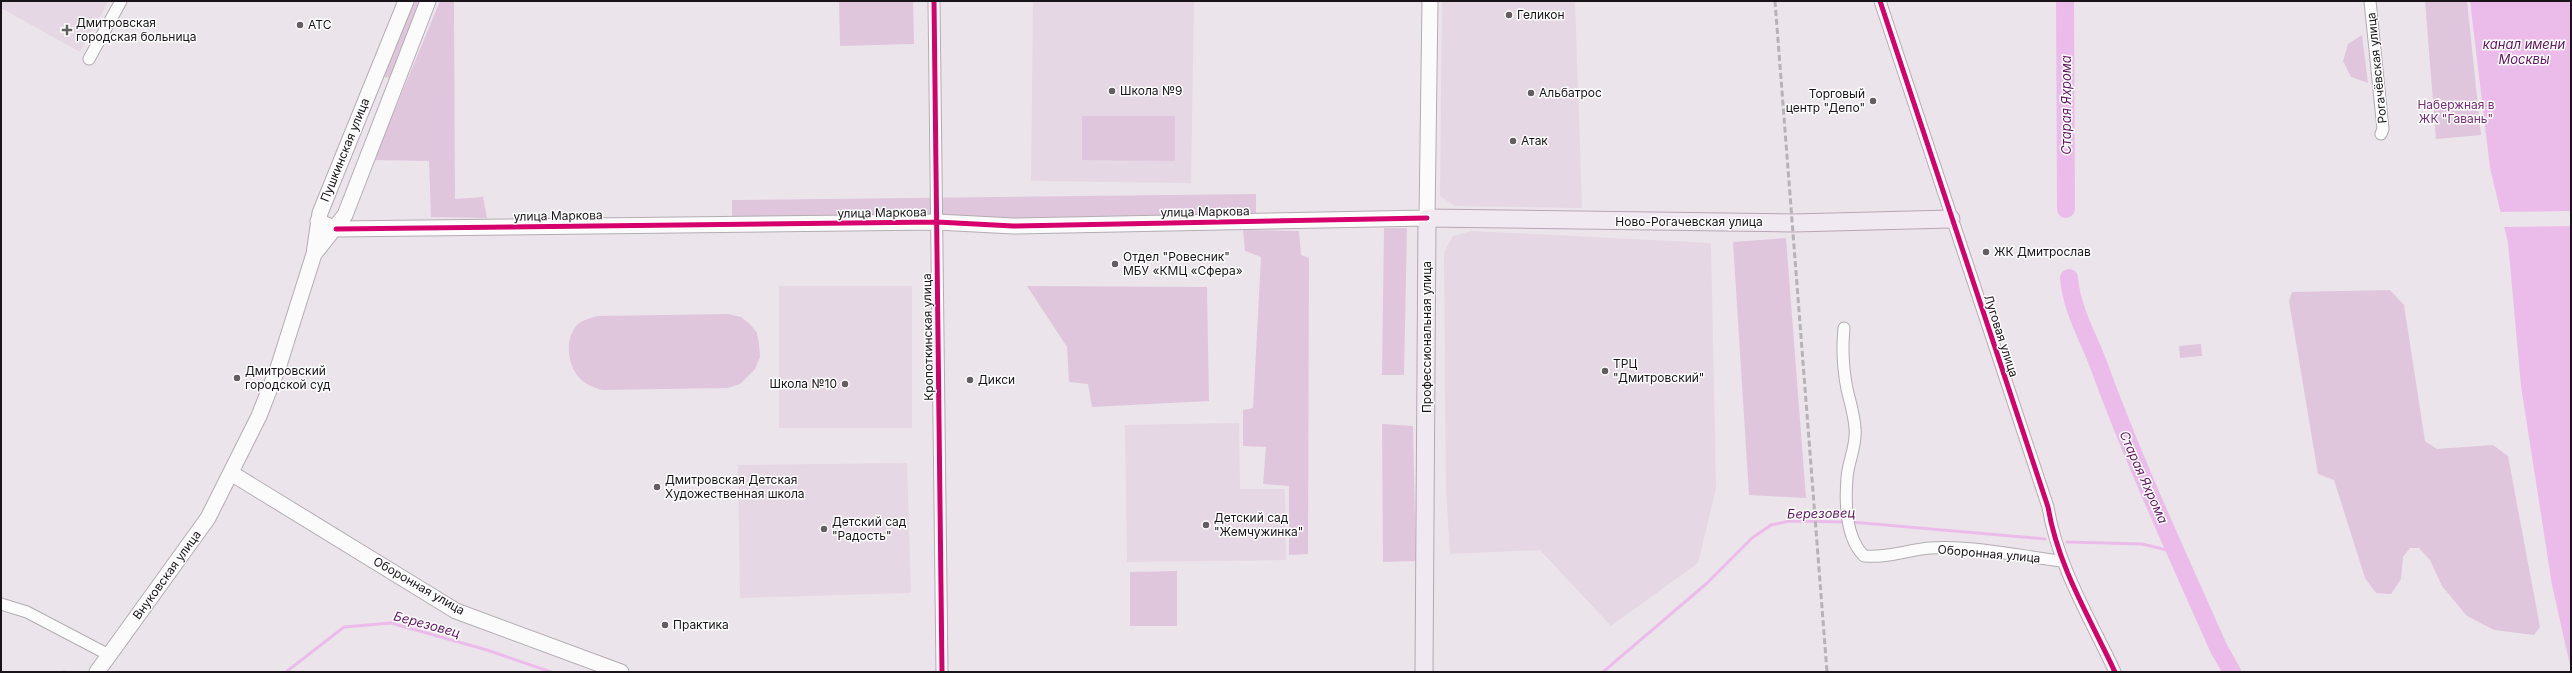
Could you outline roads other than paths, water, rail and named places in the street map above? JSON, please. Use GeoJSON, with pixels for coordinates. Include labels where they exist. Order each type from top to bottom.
{"type":"FeatureCollection","features":[{"type":"Feature","properties":{"kind":"main road","name":"Ново-Рогачевская улица"},"geometry":{"type":"LineString","coordinates":[[1427,218],[1793,223],[1951,219]]}},
{"type":"Feature","properties":{"kind":"main road","name":"Профессиональная улица"},"geometry":{"type":"LineString","coordinates":[[1424,672],[1427,218]]}},
{"type":"Feature","properties":{"kind":"street"},"geometry":{"type":"LineString","coordinates":[[89,59],[121,1]]}},
{"type":"Feature","properties":{"kind":"street","name":"Пушкинская улица"},"geometry":{"type":"LineString","coordinates":[[231,473],[259,416],[279,365],[314,254],[318,221],[406,1]]}},
{"type":"Feature","properties":{"kind":"street","name":"Пушкинская улица"},"geometry":{"type":"LineString","coordinates":[[314,254],[336,229],[348,208],[428,1]]}},
{"type":"Feature","properties":{"kind":"street","name":"Кропоткинская улица"},"geometry":{"type":"LineString","coordinates":[[934,1],[942,672]]}},
{"type":"Feature","properties":{"kind":"street","name":"Профессиональная улица"},"geometry":{"type":"LineString","coordinates":[[1427,218],[1430,1]]}},
{"type":"Feature","properties":{"kind":"street","name":"Луговая улица"},"geometry":{"type":"LineString","coordinates":[[1880,1],[2048,508],[2052,534],[2061,561],[2115,672]]}},
{"type":"Feature","properties":{"kind":"street","name":"Рогачёвская улица"},"geometry":{"type":"LineString","coordinates":[[2370,1],[2383,129],[2381,134]]}},
{"type":"Feature","properties":{"kind":"street"},"geometry":{"type":"LineString","coordinates":[[374,80],[394,88]]}},
{"type":"Feature","properties":{"kind":"street","name":"улица Маркова"},"geometry":{"type":"LineString","coordinates":[[336,229],[937,222],[1014,226],[1427,218]]}},
{"type":"Feature","properties":{"kind":"street"},"geometry":{"type":"LineString","coordinates":[[318,221],[336,229]]}},
{"type":"Feature","properties":{"kind":"street","name":"Оборонная улица"},"geometry":{"type":"LineString","coordinates":[[1844,328],[1842,345],[1847,388],[1855,428],[1855,448],[1847,478],[1848,522],[1857,549],[1864,556],[1882,558],[1930,548],[1960,549],[2061,561]]}},
{"type":"Feature","properties":{"kind":"street","name":"Оборонная улица"},"geometry":{"type":"LineString","coordinates":[[231,473],[456,611],[621,672]]}},
{"type":"Feature","properties":{"kind":"street","name":"Внуковская улица"},"geometry":{"type":"LineString","coordinates":[[97,672],[208,518],[231,473]]}},
{"type":"Feature","properties":{"kind":"street"},"geometry":{"type":"LineString","coordinates":[[1,604],[27,612],[109,655]]}},
{"type":"Feature","properties":{"kind":"water","name":"канал имени Москвы"},"geometry":{"type":"Polygon","coordinates":[[[2470,1],[2571,1],[2571,670],[2552,585],[2521,386],[2508,243],[2490,168],[2470,1]]]}},
{"type":"Feature","properties":{"kind":"waterway","name":"Старая Яхрома"},"geometry":{"type":"LineString","coordinates":[[2065,1],[2066,209]]}},
{"type":"Feature","properties":{"kind":"waterway","name":"Старая Яхрома"},"geometry":{"type":"LineString","coordinates":[[2069,278],[2073,301],[2112,402],[2156,508],[2218,647],[2232,672]]}},
{"type":"Feature","properties":{"kind":"waterway","name":"Березовец"},"geometry":{"type":"LineString","coordinates":[[1603,672],[1706,584],[1752,538],[1771,525],[1790,521],[1846,522]]}},
{"type":"Feature","properties":{"kind":"waterway","name":"Березовец"},"geometry":{"type":"LineString","coordinates":[[1851,522],[2045,539]]}},
{"type":"Feature","properties":{"kind":"waterway","name":"Березовец"},"geometry":{"type":"LineString","coordinates":[[2067,542],[2142,544],[2167,550],[2172,544]]}},
{"type":"Feature","properties":{"kind":"waterway","name":"Березовец"},"geometry":{"type":"LineString","coordinates":[[286,672],[344,627],[391,623],[487,650],[551,672]]}},
{"type":"Feature","properties":{"kind":"railway"},"geometry":{"type":"LineString","coordinates":[[1775,1],[1827,672]]}},
{"type":"Feature","properties":{"kind":"place","name":"Геликон"},"geometry":{"type":"Point","coordinates":[1509,15]}},
{"type":"Feature","properties":{"kind":"place","name":"АТС"},"geometry":{"type":"Point","coordinates":[300,25]}},
{"type":"Feature","properties":{"kind":"place","name":"Дмитровская городская больница"},"geometry":{"type":"Point","coordinates":[67,30]}},
{"type":"Feature","properties":{"kind":"place","name":"Школа №9"},"geometry":{"type":"Point","coordinates":[1112,91]}},
{"type":"Feature","properties":{"kind":"place","name":"Альбатрос"},"geometry":{"type":"Point","coordinates":[1531,93]}},
{"type":"Feature","properties":{"kind":"place","name":"Торговый центр \"Депо\""},"geometry":{"type":"Point","coordinates":[1873,101]}},
{"type":"Feature","properties":{"kind":"place","name":"Атак"},"geometry":{"type":"Point","coordinates":[1513,141]}},
{"type":"Feature","properties":{"kind":"place","name":"ЖК Дмитрослав"},"geometry":{"type":"Point","coordinates":[1986,252]}},
{"type":"Feature","properties":{"kind":"place","name":"Отдел \"Ровесник\" МБУ «КМЦ «Сфера»"},"geometry":{"type":"Point","coordinates":[1115,264]}},
{"type":"Feature","properties":{"kind":"place","name":"ТРЦ \"Дмитровский\""},"geometry":{"type":"Point","coordinates":[1605,371]}},
{"type":"Feature","properties":{"kind":"place","name":"Дмитровский городской суд"},"geometry":{"type":"Point","coordinates":[237,378]}},
{"type":"Feature","properties":{"kind":"place","name":"Дикси"},"geometry":{"type":"Point","coordinates":[970,380]}},
{"type":"Feature","properties":{"kind":"place","name":"Школа №10"},"geometry":{"type":"Point","coordinates":[845,384]}},
{"type":"Feature","properties":{"kind":"place","name":"Дмитровская Детская Художественная школа"},"geometry":{"type":"Point","coordinates":[657,487]}},
{"type":"Feature","properties":{"kind":"place","name":"Детский сад \"Жемчужинка\""},"geometry":{"type":"Point","coordinates":[1206,525]}},
{"type":"Feature","properties":{"kind":"place","name":"Детский сад \"Радость\""},"geometry":{"type":"Point","coordinates":[824,529]}},
{"type":"Feature","properties":{"kind":"place","name":"Практика"},"geometry":{"type":"Point","coordinates":[665,625]}},
{"type":"Feature","properties":{"kind":"park label","name":"Набержная в ЖК \"Гавань\""},"geometry":{"type":"Point","coordinates":[2456,112]}}]}
